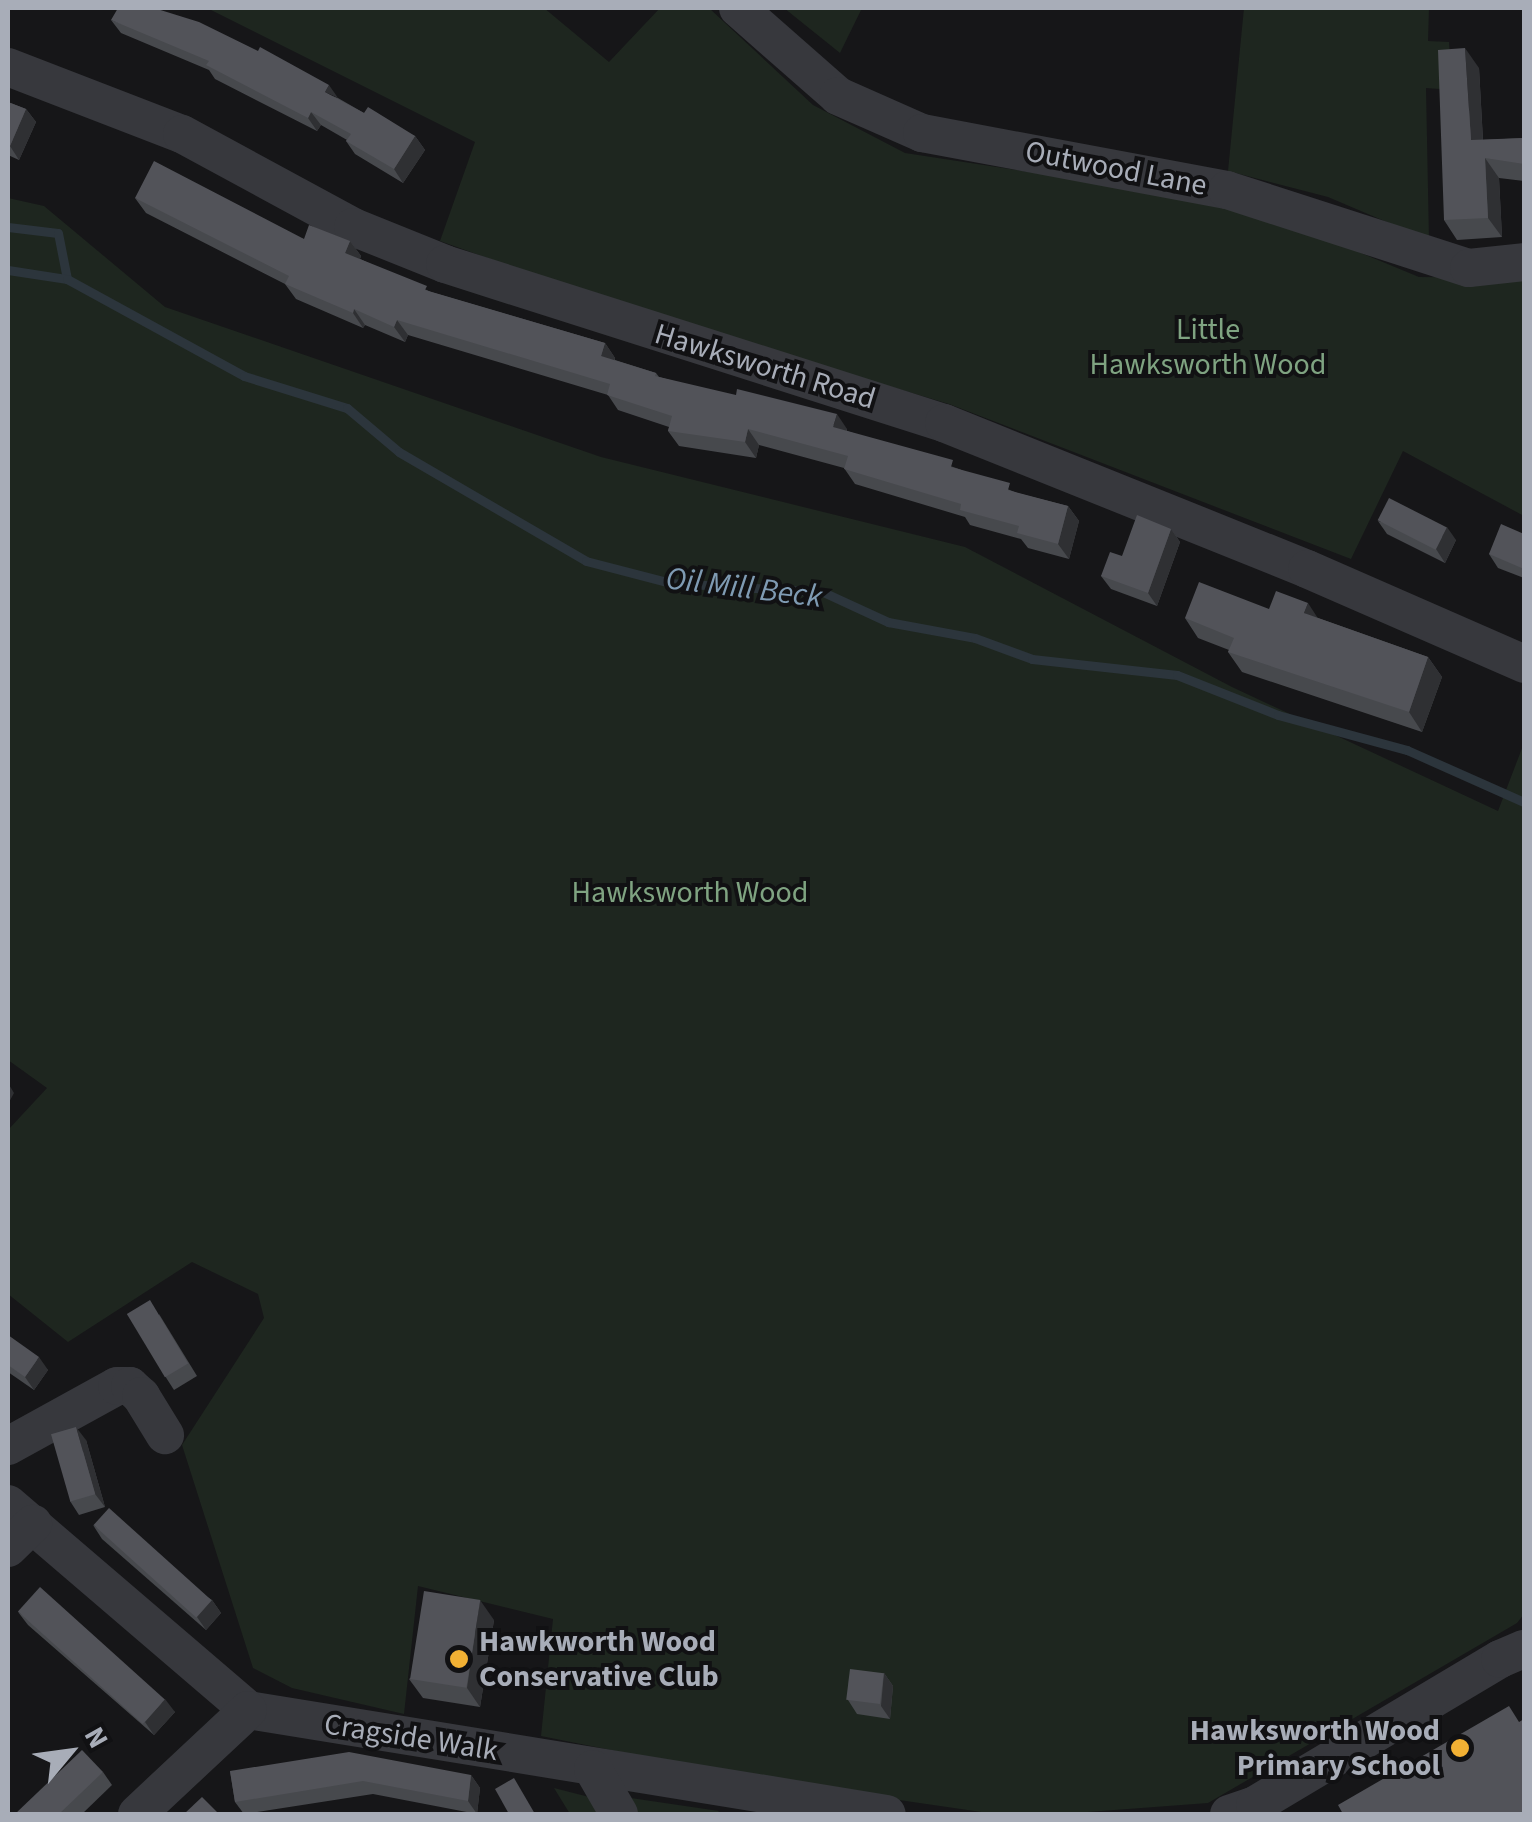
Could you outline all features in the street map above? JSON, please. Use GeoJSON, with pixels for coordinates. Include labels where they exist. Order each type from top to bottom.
{"type":"FeatureCollection","features":[{"type":"Feature","properties":{"kind":"street","name":"Outwood Lane"},"geometry":{"type":"LineString","coordinates":[[738,8],[838,96],[922,133],[1227,190],[1469,268],[1524,262]]}},
{"type":"Feature","properties":{"kind":"street","name":"Hawksworth Road"},"geometry":{"type":"LineString","coordinates":[[8,67],[182,134],[353,227],[446,264],[944,423],[1288,562],[1524,664]]}},
{"type":"Feature","properties":{"kind":"street"},"geometry":{"type":"LineString","coordinates":[[8,1446],[117,1386],[130,1386],[141,1396],[165,1434]]}},
{"type":"Feature","properties":{"kind":"street"},"geometry":{"type":"LineString","coordinates":[[16,1525],[248,1710],[137,1814]]}},
{"type":"Feature","properties":{"kind":"street"},"geometry":{"type":"LineString","coordinates":[[1229,1814],[1255,1805],[1500,1659],[1524,1649]]}},
{"type":"Feature","properties":{"kind":"street","name":"Cragside Walk"},"geometry":{"type":"LineString","coordinates":[[248,1710],[593,1769],[738,1802],[887,1814]]}},
{"type":"Feature","properties":{"kind":"street"},"geometry":{"type":"LineString","coordinates":[[593,1769],[619,1814]]}},
{"type":"Feature","properties":{"kind":"green space","name":"Little Hawksworth Wood"},"geometry":{"type":"Polygon","coordinates":[[[207,8],[544,8],[609,62],[660,8],[709,8],[813,105],[905,153],[1245,205],[1419,277],[1524,278],[1524,516],[1403,451],[1351,559],[949,404],[621,306],[440,241],[475,142],[207,8]]]}},
{"type":"Feature","properties":{"kind":"green space"},"geometry":{"type":"Polygon","coordinates":[[[784,8],[862,8],[840,53],[784,8]]]}},
{"type":"Feature","properties":{"kind":"green space"},"geometry":{"type":"Polygon","coordinates":[[[1244,8],[1429,8],[1428,41],[1449,42],[1452,90],[1426,88],[1429,240],[1328,197],[1228,171],[1244,8]]]}},
{"type":"Feature","properties":{"kind":"green space","name":"Hawksworth Wood"},"geometry":{"type":"Polygon","coordinates":[[[8,198],[44,206],[165,307],[601,457],[965,547],[1232,687],[1498,811],[1524,743],[1524,1614],[1517,1623],[1208,1803],[1061,1814],[995,1814],[756,1779],[541,1736],[553,1619],[418,1586],[404,1714],[292,1688],[253,1668],[182,1445],[264,1318],[258,1294],[192,1262],[68,1342],[8,1294],[8,1130],[47,1088],[8,1060],[8,198]]]}},
{"type":"Feature","properties":{"kind":"green space"},"geometry":{"type":"Polygon","coordinates":[[[554,1788],[597,1799],[606,1814],[570,1814],[554,1788]]]}},
{"type":"Feature","properties":{"kind":"green space"},"geometry":{"type":"Polygon","coordinates":[[[624,1797],[719,1811],[635,1814],[624,1797]]]}},
{"type":"Feature","properties":{"kind":"building"},"geometry":{"type":"Polygon","coordinates":[[[118,8],[154,8],[199,22],[258,51],[260,47],[329,85],[325,92],[364,113],[368,107],[415,136],[394,169],[346,141],[351,134],[311,112],[308,118],[206,65],[209,61],[111,20],[118,8]]]}},
{"type":"Feature","properties":{"kind":"building"},"geometry":{"type":"Polygon","coordinates":[[[1465,48],[1471,140],[1524,138],[1524,164],[1485,158],[1488,218],[1444,220],[1438,50],[1465,48]]]}},
{"type":"Feature","properties":{"kind":"building"},"geometry":{"type":"Polygon","coordinates":[[[8,102],[26,109],[10,146],[8,145],[8,102]]]}},
{"type":"Feature","properties":{"kind":"building"},"geometry":{"type":"Polygon","coordinates":[[[154,161],[304,239],[309,225],[350,241],[345,253],[427,286],[425,290],[605,343],[601,356],[656,373],[655,376],[736,395],[737,389],[837,414],[833,427],[953,460],[951,467],[1010,483],[1008,490],[1068,506],[1058,544],[1017,533],[1019,526],[960,510],[961,504],[844,469],[848,456],[748,429],[745,442],[668,431],[672,416],[607,395],[610,384],[397,320],[394,327],[354,309],[353,313],[285,284],[289,276],[135,198],[154,161]]]}},
{"type":"Feature","properties":{"kind":"building"},"geometry":{"type":"Polygon","coordinates":[[[1389,498],[1447,528],[1436,550],[1378,520],[1389,498]]]}},
{"type":"Feature","properties":{"kind":"building"},"geometry":{"type":"Polygon","coordinates":[[[1137,515],[1171,529],[1148,593],[1101,576],[1110,552],[1122,556],[1137,515]]]}},
{"type":"Feature","properties":{"kind":"building"},"geometry":{"type":"Polygon","coordinates":[[[1501,524],[1524,534],[1524,569],[1489,554],[1501,524]]]}},
{"type":"Feature","properties":{"kind":"building"},"geometry":{"type":"Polygon","coordinates":[[[1199,582],[1269,609],[1276,591],[1308,603],[1304,613],[1428,657],[1409,712],[1228,652],[1234,638],[1185,618],[1199,582]]]}},
{"type":"Feature","properties":{"kind":"building"},"geometry":{"type":"Polygon","coordinates":[[[150,1300],[188,1363],[165,1377],[127,1314],[150,1300]]]}},
{"type":"Feature","properties":{"kind":"building"},"geometry":{"type":"Polygon","coordinates":[[[8,1335],[39,1357],[25,1377],[8,1365],[8,1335]]]}},
{"type":"Feature","properties":{"kind":"building"},"geometry":{"type":"Polygon","coordinates":[[[76,1427],[95,1494],[70,1501],[51,1434],[76,1427]]]}},
{"type":"Feature","properties":{"kind":"building"},"geometry":{"type":"Polygon","coordinates":[[[109,1508],[212,1600],[196,1617],[94,1525],[109,1508]]]}},
{"type":"Feature","properties":{"kind":"building"},"geometry":{"type":"Polygon","coordinates":[[[40,1587],[165,1699],[143,1724],[18,1612],[40,1587]]]}},
{"type":"Feature","properties":{"kind":"building"},"geometry":{"type":"Polygon","coordinates":[[[424,1591],[480,1600],[466,1688],[410,1679],[424,1591]]]}},
{"type":"Feature","properties":{"kind":"building"},"geometry":{"type":"Polygon","coordinates":[[[850,1669],[884,1673],[880,1704],[846,1700],[850,1669]]]}},
{"type":"Feature","properties":{"kind":"building","name":"Hawksworth Wood Primary School"},"geometry":{"type":"Polygon","coordinates":[[[1509,1706],[1519,1722],[1524,1719],[1524,1814],[1343,1814],[1338,1805],[1509,1706]]]}},
{"type":"Feature","properties":{"kind":"building"},"geometry":{"type":"Polygon","coordinates":[[[82,1750],[103,1772],[59,1814],[15,1814],[82,1750]]]}},
{"type":"Feature","properties":{"kind":"building"},"geometry":{"type":"Polygon","coordinates":[[[349,1752],[471,1775],[468,1801],[363,1781],[235,1802],[230,1771],[349,1752]]]}},
{"type":"Feature","properties":{"kind":"building"},"geometry":{"type":"Polygon","coordinates":[[[514,1778],[535,1814],[509,1814],[495,1789],[514,1778]]]}},
{"type":"Feature","properties":{"kind":"building"},"geometry":{"type":"Polygon","coordinates":[[[202,1797],[219,1814],[184,1814],[202,1797]]]}},
{"type":"Feature","properties":{"kind":"waterway"},"geometry":{"type":"LineString","coordinates":[[8,227],[58,233],[67,279]]}},
{"type":"Feature","properties":{"kind":"waterway","name":"Oil Mill Beck"},"geometry":{"type":"LineString","coordinates":[[8,270],[67,279],[244,376],[347,408],[399,452],[586,561],[671,583],[823,592],[888,622],[975,638],[1032,659],[1177,675],[1278,715],[1407,750],[1524,802]]}},
{"type":"Feature","properties":{"kind":"place","name":"Hawkworth Wood Conservative Club"},"geometry":{"type":"Point","coordinates":[459,1659]}},
{"type":"Feature","properties":{"kind":"place","name":"Hawksworth Wood Primary School"},"geometry":{"type":"Point","coordinates":[1460,1748]}}]}
